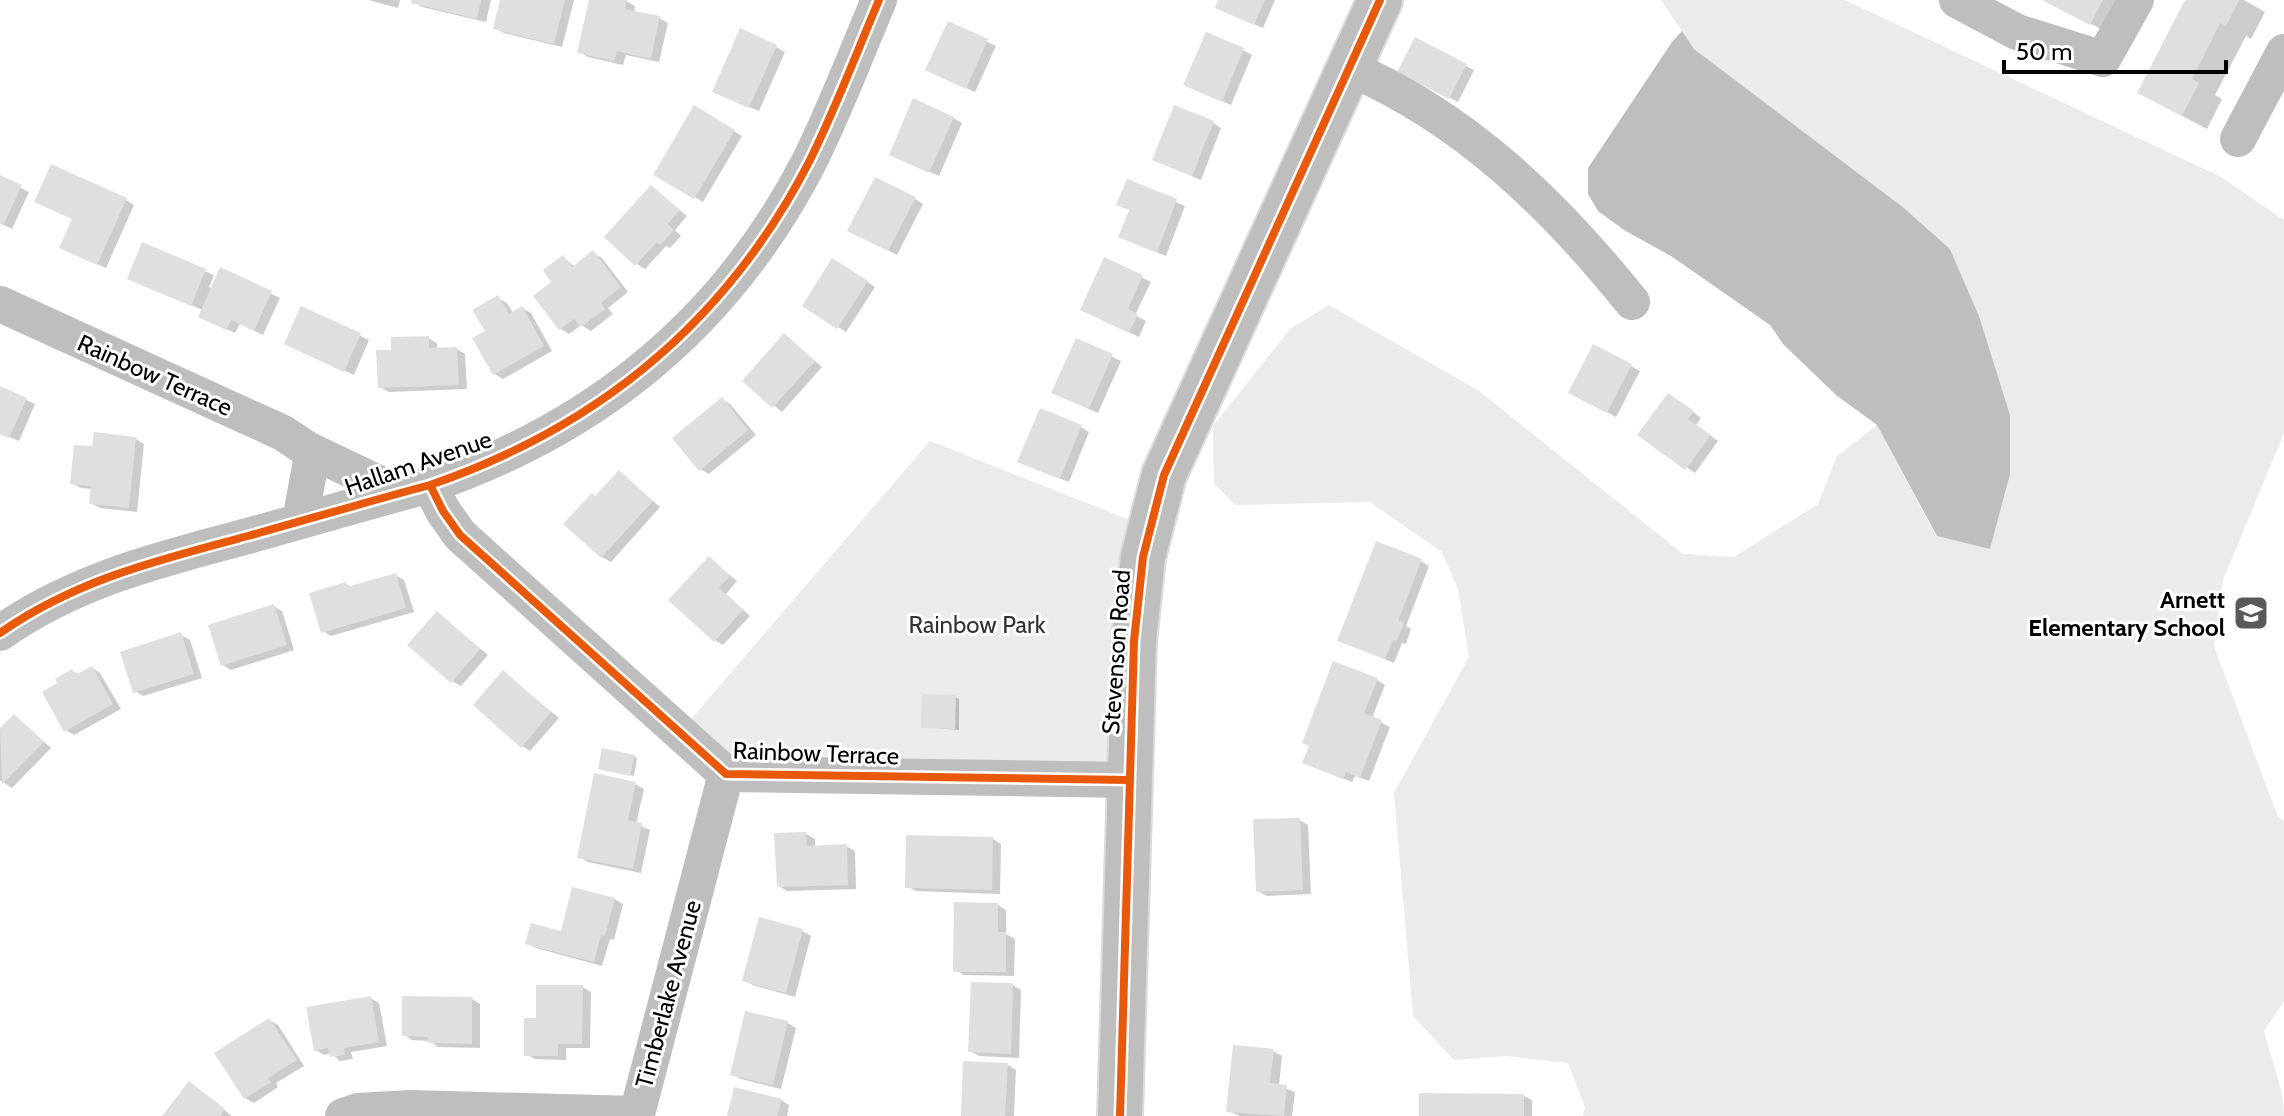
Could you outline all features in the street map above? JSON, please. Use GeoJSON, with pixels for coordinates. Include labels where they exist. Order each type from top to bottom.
{"type":"FeatureCollection","features":[{"type":"Feature","properties":{"kind":"main road","name":"Stevenson Road"},"geometry":{"type":"LineString","coordinates":[[1120,1116],[1128,780],[1134,641],[1143,557],[1164,475],[1380,0]]}},
{"type":"Feature","properties":{"kind":"street","name":"Hallam Avenue"},"geometry":{"type":"LineString","coordinates":[[0,633],[29,612],[72,590],[144,564],[470,471],[584,413],[662,354],[728,288],[765,235],[809,162],[879,0]]}},
{"type":"Feature","properties":{"kind":"street"},"geometry":{"type":"LineString","coordinates":[[1957,0],[2017,32],[2103,59],[2136,0]]}},
{"type":"Feature","properties":{"kind":"street"},"geometry":{"type":"LineString","coordinates":[[2238,139],[2284,52]]}},
{"type":"Feature","properties":{"kind":"street"},"geometry":{"type":"LineString","coordinates":[[1349,68],[1466,134],[1528,187],[1597,258],[1632,302]]}},
{"type":"Feature","properties":{"kind":"street","name":"Rainbow Terrace"},"geometry":{"type":"LineString","coordinates":[[0,304],[283,433],[307,449],[415,489],[443,511],[460,535],[726,774],[1128,780]]}},
{"type":"Feature","properties":{"kind":"street"},"geometry":{"type":"LineString","coordinates":[[300,521],[311,461],[307,449]]}},
{"type":"Feature","properties":{"kind":"street","name":"Timberlake Avenue"},"geometry":{"type":"LineString","coordinates":[[343,1116],[358,1111],[410,1108],[637,1114],[726,774]]}},
{"type":"Feature","properties":{"kind":"green space"},"geometry":{"type":"Polygon","coordinates":[[[1661,0],[1845,0],[2221,177],[2284,220],[2284,433],[2223,580],[2214,646],[2278,817],[2284,821],[2284,1001],[2264,1031],[2280,1084],[2284,1116],[1583,1116],[1585,1107],[1568,1063],[1507,1056],[1454,1060],[1413,1016],[1394,793],[1469,657],[1458,589],[1442,552],[1370,502],[1236,505],[1214,484],[1213,426],[1290,329],[1329,305],[1479,391],[1683,554],[1734,557],[1818,504],[1837,456],[1877,425],[1936,536],[2010,416],[1979,316],[1950,249],[1904,208],[1694,49],[1661,0]]]}},
{"type":"Feature","properties":{"kind":"green space","name":"Rainbow Park"},"geometry":{"type":"Polygon","coordinates":[[[930,441],[1150,528],[1128,780],[726,774],[680,732],[930,441]]]}},
{"type":"Feature","properties":{"kind":"shaded area"},"geometry":{"type":"Polygon","coordinates":[[[1682,31],[1694,49],[1904,208],[1950,249],[1979,316],[2010,415],[2010,474],[1990,549],[1937,536],[1877,425],[1836,395],[1783,344],[1770,325],[1671,256],[1624,230],[1598,211],[1588,194],[1588,168],[1682,31]]]}},
{"type":"Feature","properties":{"kind":"building"},"geometry":{"type":"Polygon","coordinates":[[[412,0],[481,0],[477,19],[411,3],[412,0]]]}},
{"type":"Feature","properties":{"kind":"building"},"geometry":{"type":"Polygon","coordinates":[[[500,0],[565,0],[554,44],[493,29],[500,0]]]}},
{"type":"Feature","properties":{"kind":"building"},"geometry":{"type":"Polygon","coordinates":[[[589,0],[627,0],[625,9],[660,16],[651,59],[617,51],[614,61],[577,53],[589,0]]]}},
{"type":"Feature","properties":{"kind":"building"},"geometry":{"type":"Polygon","coordinates":[[[1218,0],[1265,0],[1254,25],[1215,8],[1218,0]]]}},
{"type":"Feature","properties":{"kind":"building"},"geometry":{"type":"Polygon","coordinates":[[[2042,0],[2103,0],[2090,25],[2042,0]]]}},
{"type":"Feature","properties":{"kind":"building"},"geometry":{"type":"Polygon","coordinates":[[[2185,0],[2239,0],[2226,26],[2220,23],[2192,79],[2199,83],[2182,116],[2137,93],[2185,0]]]}},
{"type":"Feature","properties":{"kind":"building"},"geometry":{"type":"Polygon","coordinates":[[[948,21],[988,39],[966,89],[925,70],[948,21]]]}},
{"type":"Feature","properties":{"kind":"building"},"geometry":{"type":"Polygon","coordinates":[[[740,28],[777,45],[749,108],[712,92],[740,28]]]}},
{"type":"Feature","properties":{"kind":"building"},"geometry":{"type":"Polygon","coordinates":[[[1206,32],[1244,48],[1222,102],[1183,85],[1206,32]]]}},
{"type":"Feature","properties":{"kind":"building"},"geometry":{"type":"Polygon","coordinates":[[[1415,37],[1467,64],[1449,99],[1397,72],[1415,37]]]}},
{"type":"Feature","properties":{"kind":"building"},"geometry":{"type":"Polygon","coordinates":[[[913,98],[954,117],[929,173],[889,155],[913,98]]]}},
{"type":"Feature","properties":{"kind":"building"},"geometry":{"type":"Polygon","coordinates":[[[694,105],[735,130],[694,199],[653,175],[694,105]]]}},
{"type":"Feature","properties":{"kind":"building"},"geometry":{"type":"Polygon","coordinates":[[[1174,105],[1214,121],[1192,176],[1152,160],[1174,105]]]}},
{"type":"Feature","properties":{"kind":"building"},"geometry":{"type":"Polygon","coordinates":[[[51,164],[127,198],[97,265],[59,248],[72,219],[34,202],[51,164]]]}},
{"type":"Feature","properties":{"kind":"building"},"geometry":{"type":"Polygon","coordinates":[[[0,175],[22,185],[3,226],[0,224],[0,175]]]}},
{"type":"Feature","properties":{"kind":"building"},"geometry":{"type":"Polygon","coordinates":[[[875,177],[916,197],[888,251],[847,231],[875,177]]]}},
{"type":"Feature","properties":{"kind":"building"},"geometry":{"type":"Polygon","coordinates":[[[1127,179],[1177,199],[1157,253],[1118,237],[1129,210],[1116,205],[1127,179]]]}},
{"type":"Feature","properties":{"kind":"building"},"geometry":{"type":"Polygon","coordinates":[[[651,185],[680,210],[668,224],[674,230],[660,245],[657,242],[635,266],[604,237],[651,185]]]}},
{"type":"Feature","properties":{"kind":"building"},"geometry":{"type":"Polygon","coordinates":[[[142,242],[206,269],[191,306],[127,279],[142,242]]]}},
{"type":"Feature","properties":{"kind":"building"},"geometry":{"type":"Polygon","coordinates":[[[593,250],[621,287],[601,303],[605,309],[581,327],[574,319],[559,330],[533,296],[551,282],[543,270],[563,255],[572,267],[593,250]]]}},
{"type":"Feature","properties":{"kind":"building"},"geometry":{"type":"Polygon","coordinates":[[[1104,257],[1143,275],[1128,309],[1138,314],[1129,333],[1080,310],[1104,257]]]}},
{"type":"Feature","properties":{"kind":"building"},"geometry":{"type":"Polygon","coordinates":[[[832,258],[868,281],[837,329],[802,306],[832,258]]]}},
{"type":"Feature","properties":{"kind":"building"},"geometry":{"type":"Polygon","coordinates":[[[220,267],[272,291],[254,331],[231,320],[226,330],[198,317],[220,267]]]}},
{"type":"Feature","properties":{"kind":"building"},"geometry":{"type":"Polygon","coordinates":[[[498,295],[509,314],[522,306],[544,346],[493,375],[472,338],[485,331],[472,310],[498,295]]]}},
{"type":"Feature","properties":{"kind":"building"},"geometry":{"type":"Polygon","coordinates":[[[301,306],[361,333],[344,372],[284,344],[301,306]]]}},
{"type":"Feature","properties":{"kind":"building"},"geometry":{"type":"Polygon","coordinates":[[[784,333],[815,361],[772,408],[742,381],[784,333]]]}},
{"type":"Feature","properties":{"kind":"building"},"geometry":{"type":"Polygon","coordinates":[[[429,336],[429,348],[457,347],[459,385],[378,388],[376,350],[391,350],[391,337],[429,336]]]}},
{"type":"Feature","properties":{"kind":"building"},"geometry":{"type":"Polygon","coordinates":[[[1076,338],[1113,354],[1089,409],[1051,393],[1076,338]]]}},
{"type":"Feature","properties":{"kind":"building"},"geometry":{"type":"Polygon","coordinates":[[[1593,344],[1632,364],[1607,413],[1568,393],[1593,344]]]}},
{"type":"Feature","properties":{"kind":"building"},"geometry":{"type":"Polygon","coordinates":[[[0,386],[27,398],[9,438],[0,434],[0,386]]]}},
{"type":"Feature","properties":{"kind":"building"},"geometry":{"type":"Polygon","coordinates":[[[1668,393],[1694,411],[1688,419],[1711,435],[1685,470],[1637,435],[1668,393]]]}},
{"type":"Feature","properties":{"kind":"building"},"geometry":{"type":"Polygon","coordinates":[[[722,397],[748,430],[699,471],[672,438],[722,397]]]}},
{"type":"Feature","properties":{"kind":"building"},"geometry":{"type":"Polygon","coordinates":[[[1040,408],[1082,425],[1060,479],[1017,462],[1040,408]]]}},
{"type":"Feature","properties":{"kind":"building"},"geometry":{"type":"Polygon","coordinates":[[[94,432],[136,437],[129,508],[89,504],[91,486],[70,484],[74,445],[92,446],[94,432]]]}},
{"type":"Feature","properties":{"kind":"building"},"geometry":{"type":"Polygon","coordinates":[[[619,470],[653,501],[601,558],[563,524],[619,470]]]}},
{"type":"Feature","properties":{"kind":"building"},"geometry":{"type":"Polygon","coordinates":[[[1376,541],[1422,559],[1398,621],[1404,622],[1397,641],[1393,640],[1385,659],[1337,641],[1376,541]]]}},
{"type":"Feature","properties":{"kind":"building"},"geometry":{"type":"Polygon","coordinates":[[[709,556],[730,576],[719,588],[743,610],[714,642],[668,600],[709,556]]]}},
{"type":"Feature","properties":{"kind":"building"},"geometry":{"type":"Polygon","coordinates":[[[396,573],[406,608],[321,633],[309,593],[346,582],[347,587],[396,573]]]}},
{"type":"Feature","properties":{"kind":"building"},"geometry":{"type":"Polygon","coordinates":[[[274,604],[287,645],[221,666],[208,625],[274,604]]]}},
{"type":"Feature","properties":{"kind":"building"},"geometry":{"type":"Polygon","coordinates":[[[437,611],[480,649],[451,683],[407,645],[437,611]]]}},
{"type":"Feature","properties":{"kind":"building"},"geometry":{"type":"Polygon","coordinates":[[[181,632],[194,674],[133,693],[120,652],[181,632]]]}},
{"type":"Feature","properties":{"kind":"building"},"geometry":{"type":"Polygon","coordinates":[[[1333,661],[1378,678],[1364,713],[1382,720],[1360,778],[1346,772],[1343,779],[1302,763],[1309,746],[1302,743],[1333,661]]]}},
{"type":"Feature","properties":{"kind":"building"},"geometry":{"type":"Polygon","coordinates":[[[92,666],[113,704],[64,732],[42,692],[57,683],[55,679],[72,669],[75,675],[92,666]]]}},
{"type":"Feature","properties":{"kind":"building"},"geometry":{"type":"Polygon","coordinates":[[[503,670],[551,712],[521,748],[473,705],[503,670]]]}},
{"type":"Feature","properties":{"kind":"building"},"geometry":{"type":"Polygon","coordinates":[[[922,694],[956,695],[955,729],[921,728],[922,694]]]}},
{"type":"Feature","properties":{"kind":"building"},"geometry":{"type":"Polygon","coordinates":[[[14,714],[44,742],[2,784],[0,728],[14,714]]]}},
{"type":"Feature","properties":{"kind":"building"},"geometry":{"type":"Polygon","coordinates":[[[602,748],[635,755],[630,776],[598,769],[602,748]]]}},
{"type":"Feature","properties":{"kind":"building"},"geometry":{"type":"Polygon","coordinates":[[[594,773],[636,782],[628,820],[642,823],[633,869],[577,858],[594,773]]]}},
{"type":"Feature","properties":{"kind":"building"},"geometry":{"type":"Polygon","coordinates":[[[1300,818],[1303,890],[1256,892],[1253,819],[1300,818]]]}},
{"type":"Feature","properties":{"kind":"building"},"geometry":{"type":"Polygon","coordinates":[[[806,832],[807,846],[847,844],[848,885],[777,887],[774,833],[806,832]]]}},
{"type":"Feature","properties":{"kind":"building"},"geometry":{"type":"Polygon","coordinates":[[[906,835],[993,837],[992,890],[905,888],[906,835]]]}},
{"type":"Feature","properties":{"kind":"building"},"geometry":{"type":"Polygon","coordinates":[[[572,887],[615,898],[594,962],[525,944],[531,923],[561,931],[572,887]]]}},
{"type":"Feature","properties":{"kind":"building"},"geometry":{"type":"Polygon","coordinates":[[[954,902],[998,903],[998,932],[1006,932],[1006,972],[953,972],[954,902]]]}},
{"type":"Feature","properties":{"kind":"building"},"geometry":{"type":"Polygon","coordinates":[[[759,917],[803,929],[786,993],[742,981],[759,917]]]}},
{"type":"Feature","properties":{"kind":"building"},"geometry":{"type":"Polygon","coordinates":[[[971,982],[1013,983],[1011,1054],[968,1052],[971,982]]]}},
{"type":"Feature","properties":{"kind":"building"},"geometry":{"type":"Polygon","coordinates":[[[536,985],[583,985],[582,1044],[558,1044],[558,1056],[524,1056],[524,1018],[536,1018],[536,985]]]}},
{"type":"Feature","properties":{"kind":"building"},"geometry":{"type":"Polygon","coordinates":[[[371,996],[379,1042],[344,1048],[345,1055],[330,1057],[328,1048],[314,1051],[306,1007],[371,996]]]}},
{"type":"Feature","properties":{"kind":"building"},"geometry":{"type":"Polygon","coordinates":[[[402,996],[472,997],[472,1044],[428,1043],[428,1037],[402,1036],[402,996]]]}},
{"type":"Feature","properties":{"kind":"building"},"geometry":{"type":"Polygon","coordinates":[[[745,1011],[788,1021],[773,1085],[730,1075],[745,1011]]]}},
{"type":"Feature","properties":{"kind":"building"},"geometry":{"type":"Polygon","coordinates":[[[269,1018],[297,1060],[268,1078],[271,1082],[244,1099],[214,1053],[269,1018]]]}},
{"type":"Feature","properties":{"kind":"building"},"geometry":{"type":"Polygon","coordinates":[[[1233,1045],[1274,1049],[1270,1083],[1287,1085],[1284,1116],[1226,1112],[1233,1045]]]}},
{"type":"Feature","properties":{"kind":"building"},"geometry":{"type":"Polygon","coordinates":[[[963,1061],[1008,1063],[1005,1116],[961,1116],[963,1061]]]}},
{"type":"Feature","properties":{"kind":"building"},"geometry":{"type":"Polygon","coordinates":[[[189,1081],[225,1109],[220,1116],[162,1116],[189,1081]]]}},
{"type":"Feature","properties":{"kind":"building"},"geometry":{"type":"Polygon","coordinates":[[[734,1087],[782,1099],[777,1116],[727,1116],[734,1087]]]}},
{"type":"Feature","properties":{"kind":"building"},"geometry":{"type":"Polygon","coordinates":[[[1419,1093],[1524,1094],[1524,1116],[1419,1116],[1419,1093]]]}},
{"type":"Feature","properties":{"kind":"cycle path"},"geometry":{"type":"LineString","coordinates":[[0,633],[58,599],[120,573],[430,485],[491,461],[549,432],[603,399],[652,361],[698,319],[739,271],[776,219],[819,142],[879,0]]}},
{"type":"Feature","properties":{"kind":"cycle path"},"geometry":{"type":"LineString","coordinates":[[1120,1116],[1134,641],[1143,557],[1164,475],[1380,0]]}},
{"type":"Feature","properties":{"kind":"cycle path"},"geometry":{"type":"LineString","coordinates":[[430,485],[460,535],[726,774],[1128,780]]}},
{"type":"Feature","properties":{"kind":"place","name":"Arnett Elementary School"},"geometry":{"type":"Point","coordinates":[2251,613]}}]}
